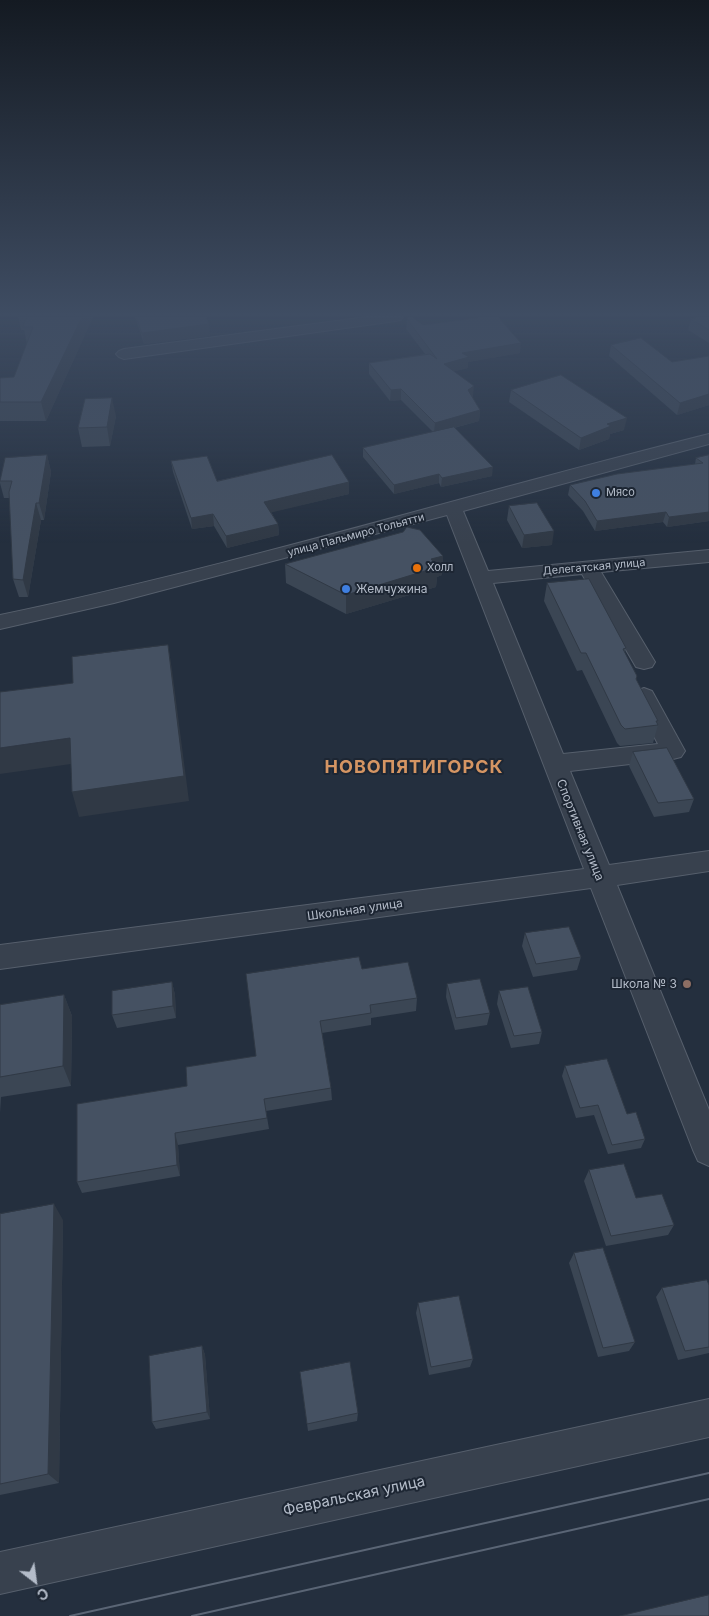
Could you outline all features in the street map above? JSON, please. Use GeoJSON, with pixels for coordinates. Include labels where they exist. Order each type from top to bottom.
{"type":"FeatureCollection","features":[{"type":"Feature","properties":{"kind":"street","name":"улица Пальмиро Тольятти"},"geometry":{"type":"LineString","coordinates":[[0,622],[107,599],[349,537],[709,439]]}},
{"type":"Feature","properties":{"kind":"street","name":"Спортивная улица"},"geometry":{"type":"LineString","coordinates":[[453,508],[709,1150]]}},
{"type":"Feature","properties":{"kind":"street","name":"Делегатская улица"},"geometry":{"type":"LineString","coordinates":[[480,578],[709,556]]}},
{"type":"Feature","properties":{"kind":"street"},"geometry":{"type":"LineString","coordinates":[[588,568],[644,662]]}},
{"type":"Feature","properties":{"kind":"street"},"geometry":{"type":"LineString","coordinates":[[554,764],[673,751],[644,696]]}},
{"type":"Feature","properties":{"kind":"street","name":"Школьная улица"},"geometry":{"type":"LineString","coordinates":[[0,957],[709,861]]}},
{"type":"Feature","properties":{"kind":"street","name":"Февральская улица"},"geometry":{"type":"LineString","coordinates":[[0,1573],[709,1418]]}},
{"type":"Feature","properties":{"kind":"building"},"geometry":{"type":"Polygon","coordinates":[[[0,392],[46,392],[41,402],[0,402],[0,392]]]}},
{"type":"Feature","properties":{"kind":"building"},"geometry":{"type":"Polygon","coordinates":[[[404,392],[469,392],[480,410],[435,423],[404,392]]]}},
{"type":"Feature","properties":{"kind":"building"},"geometry":{"type":"Polygon","coordinates":[[[515,392],[588,392],[627,418],[607,424],[611,426],[581,438],[515,392]]]}},
{"type":"Feature","properties":{"kind":"building"},"geometry":{"type":"Polygon","coordinates":[[[667,392],[709,392],[709,394],[680,403],[667,392]]]}},
{"type":"Feature","properties":{"kind":"building"},"geometry":{"type":"Polygon","coordinates":[[[112,398],[107,427],[78,428],[85,399],[112,398]]]}},
{"type":"Feature","properties":{"kind":"building"},"geometry":{"type":"Polygon","coordinates":[[[454,427],[493,467],[442,478],[439,474],[394,485],[363,448],[454,427]]]}},
{"type":"Feature","properties":{"kind":"building"},"geometry":{"type":"Polygon","coordinates":[[[47,455],[39,503],[36,503],[23,580],[13,579],[9,492],[12,481],[0,481],[5,458],[47,455]]]}},
{"type":"Feature","properties":{"kind":"building"},"geometry":{"type":"Polygon","coordinates":[[[332,455],[349,482],[264,502],[278,524],[226,536],[213,514],[191,518],[171,461],[207,456],[217,481],[332,455]]]}},
{"type":"Feature","properties":{"kind":"building"},"geometry":{"type":"Polygon","coordinates":[[[709,455],[709,512],[669,517],[666,512],[597,521],[585,501],[570,485],[617,474],[703,463],[696,458],[709,455]]]}},
{"type":"Feature","properties":{"kind":"building"},"geometry":{"type":"Polygon","coordinates":[[[537,503],[554,531],[524,535],[509,506],[537,503]]]}},
{"type":"Feature","properties":{"kind":"building"},"geometry":{"type":"Polygon","coordinates":[[[407,527],[420,530],[443,556],[431,559],[438,567],[346,595],[285,564],[403,532],[407,527]]]}},
{"type":"Feature","properties":{"kind":"building"},"geometry":{"type":"Polygon","coordinates":[[[589,579],[626,648],[623,649],[658,721],[656,721],[658,725],[625,729],[621,725],[586,653],[581,653],[547,583],[589,579]]]}},
{"type":"Feature","properties":{"kind":"building"},"geometry":{"type":"Polygon","coordinates":[[[168,645],[184,776],[72,792],[70,738],[0,748],[0,692],[73,683],[72,657],[168,645]]]}},
{"type":"Feature","properties":{"kind":"building"},"geometry":{"type":"Polygon","coordinates":[[[667,748],[694,799],[658,803],[633,752],[667,748]]]}},
{"type":"Feature","properties":{"kind":"building"},"geometry":{"type":"Polygon","coordinates":[[[569,927],[581,957],[536,964],[525,933],[569,927]]]}},
{"type":"Feature","properties":{"kind":"building"},"geometry":{"type":"Polygon","coordinates":[[[359,957],[362,969],[408,962],[417,998],[370,1005],[371,1013],[320,1021],[331,1088],[264,1099],[267,1118],[175,1133],[177,1165],[77,1182],[77,1104],[187,1086],[186,1067],[256,1056],[246,974],[359,957]]]}},
{"type":"Feature","properties":{"kind":"building"},"geometry":{"type":"Polygon","coordinates":[[[480,979],[490,1013],[456,1018],[447,984],[480,979]]]}},
{"type":"Feature","properties":{"kind":"building"},"geometry":{"type":"Polygon","coordinates":[[[172,982],[173,1006],[112,1015],[112,991],[172,982]]]}},
{"type":"Feature","properties":{"kind":"building"},"geometry":{"type":"Polygon","coordinates":[[[528,987],[542,1032],[514,1036],[499,991],[528,987]]]}},
{"type":"Feature","properties":{"kind":"building"},"geometry":{"type":"Polygon","coordinates":[[[64,995],[63,1066],[0,1077],[0,1005],[64,995]]]}},
{"type":"Feature","properties":{"kind":"building"},"geometry":{"type":"Polygon","coordinates":[[[607,1059],[627,1114],[636,1112],[645,1139],[612,1145],[598,1105],[580,1108],[565,1066],[607,1059]]]}},
{"type":"Feature","properties":{"kind":"building"},"geometry":{"type":"Polygon","coordinates":[[[624,1164],[636,1198],[662,1194],[674,1225],[611,1236],[589,1170],[624,1164]]]}},
{"type":"Feature","properties":{"kind":"building"},"geometry":{"type":"Polygon","coordinates":[[[54,1204],[48,1474],[0,1484],[0,1214],[54,1204]]]}},
{"type":"Feature","properties":{"kind":"building"},"geometry":{"type":"Polygon","coordinates":[[[603,1248],[635,1342],[603,1348],[574,1253],[603,1248]]]}},
{"type":"Feature","properties":{"kind":"building"},"geometry":{"type":"Polygon","coordinates":[[[707,1280],[709,1285],[709,1347],[685,1351],[662,1288],[707,1280]]]}},
{"type":"Feature","properties":{"kind":"building"},"geometry":{"type":"Polygon","coordinates":[[[459,1296],[473,1359],[431,1367],[418,1303],[459,1296]]]}},
{"type":"Feature","properties":{"kind":"building"},"geometry":{"type":"Polygon","coordinates":[[[202,1346],[207,1412],[152,1422],[149,1356],[202,1346]]]}},
{"type":"Feature","properties":{"kind":"building"},"geometry":{"type":"Polygon","coordinates":[[[350,1362],[358,1413],[307,1424],[300,1372],[350,1362]]]}},
{"type":"Feature","properties":{"kind":"building"},"geometry":{"type":"Polygon","coordinates":[[[709,1595],[709,1616],[620,1616],[709,1595]]]}},
{"type":"Feature","properties":{"kind":"tram line"},"geometry":{"type":"LineString","coordinates":[[70,1616],[709,1473]]}},
{"type":"Feature","properties":{"kind":"tram line"},"geometry":{"type":"LineString","coordinates":[[192,1616],[709,1499]]}},
{"type":"Feature","properties":{"kind":"place","name":"Мясо"},"geometry":{"type":"Point","coordinates":[596,493]}},
{"type":"Feature","properties":{"kind":"place","name":"Холл"},"geometry":{"type":"Point","coordinates":[417,568]}},
{"type":"Feature","properties":{"kind":"place","name":"Жемчужина"},"geometry":{"type":"Point","coordinates":[346,589]}},
{"type":"Feature","properties":{"kind":"place","name":"Школа № 3"},"geometry":{"type":"Point","coordinates":[687,984]}},
{"type":"Feature","properties":{"kind":"district","name":"НОВОПЯТИГОРСК"},"geometry":{"type":"Point","coordinates":[414,768]}}]}
